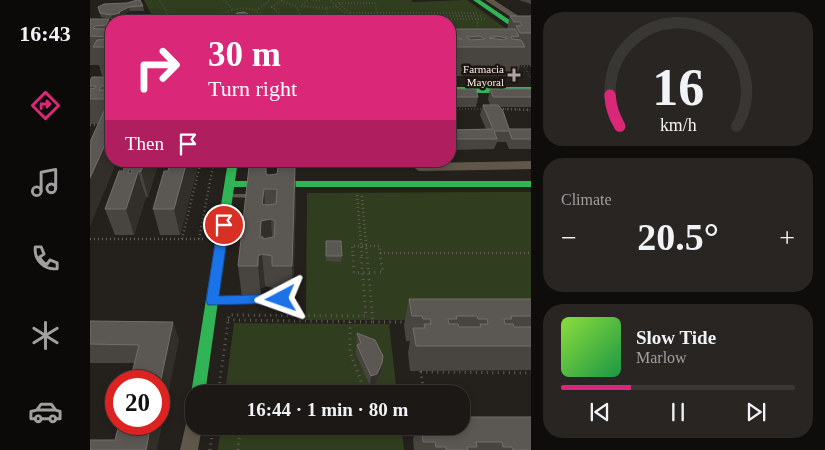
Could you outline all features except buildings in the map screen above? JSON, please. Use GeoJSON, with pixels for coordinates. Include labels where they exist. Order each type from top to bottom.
{"type":"FeatureCollection","features":[{"type":"Feature","properties":{"kind":"street"},"geometry":{"type":"LineString","coordinates":[[476,0],[531,39]]}},
{"type":"Feature","properties":{"kind":"street"},"geometry":{"type":"LineString","coordinates":[[489,0],[531,30]]}},
{"type":"Feature","properties":{"kind":"street"},"geometry":{"type":"LineString","coordinates":[[456,90],[531,90]]}},
{"type":"Feature","properties":{"kind":"street"},"geometry":{"type":"LineString","coordinates":[[456,164],[531,165]]}},
{"type":"Feature","properties":{"kind":"street"},"geometry":{"type":"LineString","coordinates":[[199,385],[232,167]]}},
{"type":"Feature","properties":{"kind":"street"},"geometry":{"type":"LineString","coordinates":[[419,167],[423,185]]}},
{"type":"Feature","properties":{"kind":"street"},"geometry":{"type":"LineString","coordinates":[[230,184],[531,184]]}},
{"type":"Feature","properties":{"kind":"street"},"geometry":{"type":"LineString","coordinates":[[189,450],[192,435]]}},
{"type":"Feature","properties":{"kind":"lane"},"geometry":{"type":"LineString","coordinates":[[228,196],[264,196]]}},
{"type":"Feature","properties":{"kind":"lane"},"geometry":{"type":"LineString","coordinates":[[212,301],[276,301],[282,298]]}},
{"type":"Feature","properties":{"kind":"path"},"geometry":{"type":"LineString","coordinates":[[160,0],[168,15]]}},
{"type":"Feature","properties":{"kind":"path"},"geometry":{"type":"LineString","coordinates":[[224,0],[233,10]]}},
{"type":"Feature","properties":{"kind":"path"},"geometry":{"type":"LineString","coordinates":[[254,10],[271,0]]}},
{"type":"Feature","properties":{"kind":"path"},"geometry":{"type":"LineString","coordinates":[[281,15],[272,7],[280,0],[296,6],[318,8],[340,4],[375,3],[377,15]]}},
{"type":"Feature","properties":{"kind":"path"},"geometry":{"type":"LineString","coordinates":[[301,6],[306,0]]}},
{"type":"Feature","properties":{"kind":"path"},"geometry":{"type":"LineString","coordinates":[[313,0],[320,1],[318,8]]}},
{"type":"Feature","properties":{"kind":"path"},"geometry":{"type":"LineString","coordinates":[[330,0],[347,15]]}},
{"type":"Feature","properties":{"kind":"path"},"geometry":{"type":"LineString","coordinates":[[336,0],[350,13],[377,15],[487,13]]}},
{"type":"Feature","properties":{"kind":"path"},"geometry":{"type":"LineString","coordinates":[[296,6],[300,15]]}},
{"type":"Feature","properties":{"kind":"path"},"geometry":{"type":"LineString","coordinates":[[326,8],[327,15]]}},
{"type":"Feature","properties":{"kind":"path"},"geometry":{"type":"LineString","coordinates":[[220,15],[233,10],[254,10],[262,15]]}},
{"type":"Feature","properties":{"kind":"path"},"geometry":{"type":"LineString","coordinates":[[456,15],[491,16]]}},
{"type":"Feature","properties":{"kind":"path"},"geometry":{"type":"LineString","coordinates":[[456,19],[486,19]]}},
{"type":"Feature","properties":{"kind":"path"},"geometry":{"type":"LineString","coordinates":[[472,34],[479,29],[478,19]]}},
{"type":"Feature","properties":{"kind":"path"},"geometry":{"type":"LineString","coordinates":[[514,66],[531,66]]}},
{"type":"Feature","properties":{"kind":"path"},"geometry":{"type":"LineString","coordinates":[[524,66],[531,79]]}},
{"type":"Feature","properties":{"kind":"path"},"geometry":{"type":"LineString","coordinates":[[456,109],[486,109]]}},
{"type":"Feature","properties":{"kind":"path"},"geometry":{"type":"LineString","coordinates":[[495,109],[531,110]]}},
{"type":"Feature","properties":{"kind":"path"},"geometry":{"type":"LineString","coordinates":[[90,125],[104,125]]}},
{"type":"Feature","properties":{"kind":"path"},"geometry":{"type":"LineString","coordinates":[[182,239],[200,167]]}},
{"type":"Feature","properties":{"kind":"path"},"geometry":{"type":"LineString","coordinates":[[199,238],[213,167]]}},
{"type":"Feature","properties":{"kind":"path"},"geometry":{"type":"LineString","coordinates":[[362,193],[373,322]]}},
{"type":"Feature","properties":{"kind":"path"},"geometry":{"type":"LineString","coordinates":[[366,316],[357,195],[362,193],[372,195]]}},
{"type":"Feature","properties":{"kind":"path"},"geometry":{"type":"LineString","coordinates":[[90,239],[221,239]]}},
{"type":"Feature","properties":{"kind":"path"},"geometry":{"type":"LineString","coordinates":[[352,246],[361,246],[379,246],[383,272],[354,273],[352,246]]}},
{"type":"Feature","properties":{"kind":"path"},"geometry":{"type":"LineString","coordinates":[[380,253],[531,253]]}},
{"type":"Feature","properties":{"kind":"path"},"geometry":{"type":"LineString","coordinates":[[219,385],[229,315],[372,316]]}},
{"type":"Feature","properties":{"kind":"path"},"geometry":{"type":"LineString","coordinates":[[228,320],[413,322]]}},
{"type":"Feature","properties":{"kind":"path"},"geometry":{"type":"LineString","coordinates":[[350,322],[350,352],[362,385]]}},
{"type":"Feature","properties":{"kind":"path"},"geometry":{"type":"LineString","coordinates":[[423,385],[421,372],[531,373]]}},
{"type":"Feature","properties":{"kind":"path"},"geometry":{"type":"LineString","coordinates":[[210,450],[212,435]]}},
{"type":"Feature","properties":{"kind":"path"},"geometry":{"type":"LineString","coordinates":[[238,450],[240,435]]}},
{"type":"Feature","properties":{"kind":"green space"},"geometry":{"type":"Polygon","coordinates":[[[144,0],[411,0],[413,2],[467,0],[523,41],[456,56],[456,15],[152,15],[144,0]]]}},
{"type":"Feature","properties":{"kind":"green space"},"geometry":{"type":"Polygon","coordinates":[[[531,192],[531,320],[306,320],[307,193],[531,192]]]}},
{"type":"Feature","properties":{"kind":"green space"},"geometry":{"type":"Polygon","coordinates":[[[234,323],[389,324],[396,385],[226,385],[234,323]]]}},
{"type":"Feature","properties":{"kind":"green space"},"geometry":{"type":"Polygon","coordinates":[[[220,435],[402,435],[404,450],[218,450],[220,435]]]}},
{"type":"Feature","properties":{"kind":"traffic: fast"},"geometry":{"type":"LineString","coordinates":[[476,0],[531,38]]}},
{"type":"Feature","properties":{"kind":"traffic: fast"},"geometry":{"type":"LineString","coordinates":[[456,90],[531,90]]}},
{"type":"Feature","properties":{"kind":"traffic: fast"},"geometry":{"type":"LineString","coordinates":[[199,385],[232,167]]}},
{"type":"Feature","properties":{"kind":"traffic: fast"},"geometry":{"type":"LineString","coordinates":[[230,184],[531,184]]}},
{"type":"Feature","properties":{"kind":"place","name":"Farmacia Mayoral"},"geometry":{"type":"Point","coordinates":[514,75]}},
{"type":"Feature","properties":{"kind":"route"},"geometry":{"type":"LineString","coordinates":[[224,225],[212,301],[276,301],[281,299]]}}]}
